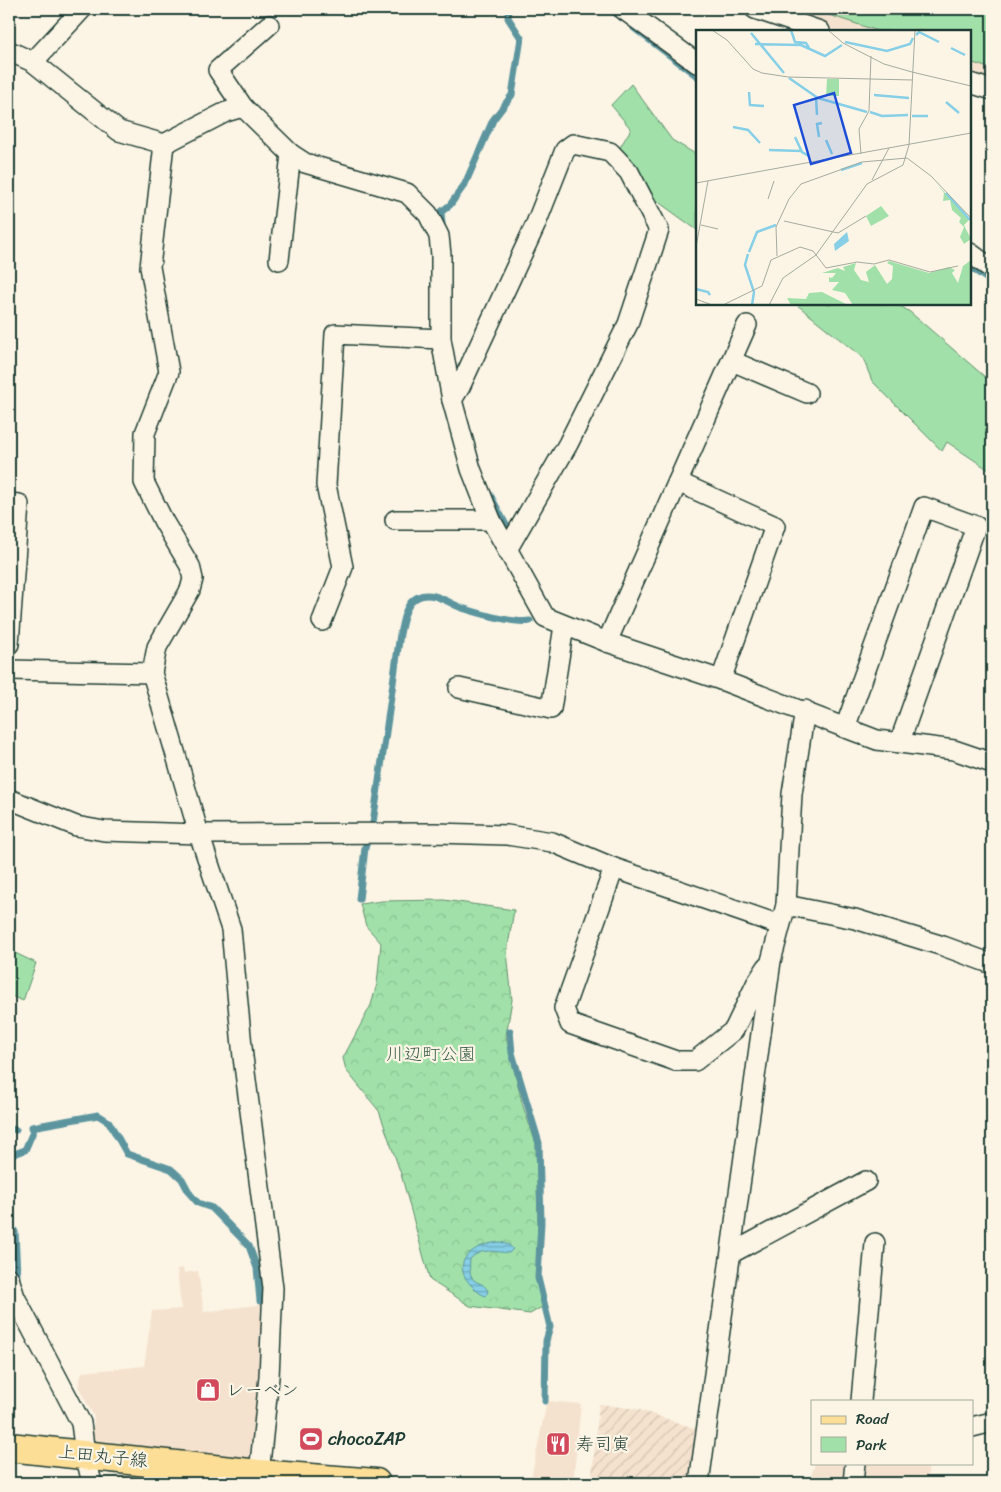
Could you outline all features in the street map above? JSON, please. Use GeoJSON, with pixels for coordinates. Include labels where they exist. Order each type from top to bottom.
{"type":"FeatureCollection","features":[{"type":"Feature","properties":{"kind":"main road","name":"上田丸子線"},"geometry":{"type":"LineString","coordinates":[[9,1447],[259,1474],[376,1483]]}},
{"type":"Feature","properties":{"kind":"street"},"geometry":{"type":"LineString","coordinates":[[34,62],[82,9]]}},
{"type":"Feature","properties":{"kind":"street"},"geometry":{"type":"LineString","coordinates":[[623,9],[696,62]]}},
{"type":"Feature","properties":{"kind":"street"},"geometry":{"type":"LineString","coordinates":[[755,9],[817,30]]}},
{"type":"Feature","properties":{"kind":"street"},"geometry":{"type":"LineString","coordinates":[[269,25],[218,70],[243,107],[291,154],[305,163],[407,193],[428,214],[439,236],[441,255],[441,338],[452,400],[471,470],[491,520],[545,616],[564,626],[804,710],[877,740],[900,741],[954,750],[992,763]]}},
{"type":"Feature","properties":{"kind":"street"},"geometry":{"type":"LineString","coordinates":[[9,51],[34,62],[119,131],[164,144],[226,112],[243,107]]}},
{"type":"Feature","properties":{"kind":"street"},"geometry":{"type":"LineString","coordinates":[[971,83],[992,90]]}},
{"type":"Feature","properties":{"kind":"street"},"geometry":{"type":"LineString","coordinates":[[164,144],[150,267],[169,372],[145,433],[144,482],[164,522],[190,566],[193,579],[190,590],[157,647],[152,673],[199,834],[231,929],[243,1057],[273,1288],[269,1377],[259,1474]]}},
{"type":"Feature","properties":{"kind":"street"},"geometry":{"type":"LineString","coordinates":[[452,400],[460,387],[535,226],[565,150],[573,144],[610,152],[629,172],[659,230],[628,324],[568,444],[507,550]]}},
{"type":"Feature","properties":{"kind":"street"},"geometry":{"type":"LineString","coordinates":[[279,260],[291,154]]}},
{"type":"Feature","properties":{"kind":"street"},"geometry":{"type":"LineString","coordinates":[[971,255],[992,269]]}},
{"type":"Feature","properties":{"kind":"street"},"geometry":{"type":"LineString","coordinates":[[607,642],[747,325]]}},
{"type":"Feature","properties":{"kind":"street"},"geometry":{"type":"LineString","coordinates":[[322,621],[343,567],[326,485],[335,334],[441,338]]}},
{"type":"Feature","properties":{"kind":"street"},"geometry":{"type":"LineString","coordinates":[[732,361],[807,393]]}},
{"type":"Feature","properties":{"kind":"street"},"geometry":{"type":"LineString","coordinates":[[678,482],[775,526],[721,680]]}},
{"type":"Feature","properties":{"kind":"street"},"geometry":{"type":"LineString","coordinates":[[9,503],[19,504],[9,644]]}},
{"type":"Feature","properties":{"kind":"street"},"geometry":{"type":"LineString","coordinates":[[845,728],[924,507],[976,526],[900,741]]}},
{"type":"Feature","properties":{"kind":"street"},"geometry":{"type":"LineString","coordinates":[[395,520],[491,520]]}},
{"type":"Feature","properties":{"kind":"street"},"geometry":{"type":"LineString","coordinates":[[459,688],[551,709],[564,626]]}},
{"type":"Feature","properties":{"kind":"street"},"geometry":{"type":"LineString","coordinates":[[9,670],[152,673]]}},
{"type":"Feature","properties":{"kind":"street"},"geometry":{"type":"LineString","coordinates":[[699,1483],[771,960],[786,905],[792,794],[804,710]]}},
{"type":"Feature","properties":{"kind":"street"},"geometry":{"type":"LineString","coordinates":[[9,799],[76,826],[104,831],[199,834],[435,833],[507,835],[552,842],[614,868],[780,926]]}},
{"type":"Feature","properties":{"kind":"street"},"geometry":{"type":"LineString","coordinates":[[614,868],[564,1008],[570,1024],[676,1061],[695,1061],[734,1030],[756,984],[771,960]]}},
{"type":"Feature","properties":{"kind":"street"},"geometry":{"type":"LineString","coordinates":[[786,905],[855,919],[943,946],[992,964]]}},
{"type":"Feature","properties":{"kind":"street"},"geometry":{"type":"LineString","coordinates":[[732,1253],[866,1181]]}},
{"type":"Feature","properties":{"kind":"street"},"geometry":{"type":"LineString","coordinates":[[860,1400],[875,1243]]}},
{"type":"Feature","properties":{"kind":"street"},"geometry":{"type":"LineString","coordinates":[[9,1278],[15,1297],[81,1423],[85,1454],[92,1483]]}},
{"type":"Feature","properties":{"kind":"street"},"geometry":{"type":"LineString","coordinates":[[974,1426],[992,1422]]}},
{"type":"Feature","properties":{"kind":"street"},"geometry":{"type":"LineString","coordinates":[[853,1483],[855,1464]]}},
{"type":"Feature","properties":{"kind":"shaded area"},"geometry":{"type":"Polygon","coordinates":[[[772,9],[992,9],[992,84],[971,76],[971,30],[835,30],[772,9]]]}},
{"type":"Feature","properties":{"kind":"shaded area"},"geometry":{"type":"Polygon","coordinates":[[[183,1268],[184,1273],[198,1271],[204,1312],[264,1304],[261,1376],[249,1459],[92,1442],[94,1417],[78,1386],[82,1372],[144,1366],[152,1311],[181,1309],[177,1269],[183,1268]]]}},
{"type":"Feature","properties":{"kind":"shaded area","name":"寿司寅"},"geometry":{"type":"Polygon","coordinates":[[[547,1401],[581,1404],[573,1483],[530,1483],[547,1401]]]}},
{"type":"Feature","properties":{"kind":"shaded area"},"geometry":{"type":"Polygon","coordinates":[[[599,1404],[637,1409],[700,1430],[692,1483],[591,1483],[599,1404]]]}},
{"type":"Feature","properties":{"kind":"shaded area"},"geometry":{"type":"Polygon","coordinates":[[[815,1464],[849,1464],[848,1483],[809,1483],[815,1464]]]}},
{"type":"Feature","properties":{"kind":"shaded area"},"geometry":{"type":"Polygon","coordinates":[[[861,1464],[929,1464],[927,1483],[859,1483],[861,1464]]]}},
{"type":"Feature","properties":{"kind":"shaded area"},"geometry":{"type":"Polygon","coordinates":[[[124,1475],[211,1483],[109,1483],[124,1475]]]}},
{"type":"Feature","properties":{"kind":"green space"},"geometry":{"type":"Polygon","coordinates":[[[811,9],[992,9],[992,69],[971,62],[971,30],[875,30],[811,9]]]}},
{"type":"Feature","properties":{"kind":"green space"},"geometry":{"type":"Polygon","coordinates":[[[631,84],[672,140],[696,154],[696,229],[657,201],[633,164],[619,149],[631,129],[611,105],[631,84]]]}},
{"type":"Feature","properties":{"kind":"green space"},"geometry":{"type":"Polygon","coordinates":[[[797,305],[899,305],[910,312],[992,383],[992,472],[947,442],[942,451],[872,381],[863,358],[797,305]]]}},
{"type":"Feature","properties":{"kind":"green space","name":"川辺町公園"},"geometry":{"type":"Polygon","coordinates":[[[444,900],[514,910],[507,952],[512,1000],[506,1036],[523,1106],[536,1144],[538,1222],[536,1277],[542,1307],[530,1314],[470,1306],[430,1280],[401,1174],[379,1111],[346,1070],[343,1058],[371,1005],[377,984],[381,943],[366,926],[360,904],[382,901],[444,900]]]}},
{"type":"Feature","properties":{"kind":"green space"},"geometry":{"type":"Polygon","coordinates":[[[9,950],[36,963],[23,1001],[9,995],[9,950]]]}},
{"type":"Feature","properties":{"kind":"water"},"geometry":{"type":"Polygon","coordinates":[[[501,1242],[513,1249],[509,1253],[493,1251],[479,1253],[470,1259],[471,1275],[475,1281],[482,1284],[488,1291],[486,1296],[470,1284],[464,1275],[462,1267],[464,1260],[475,1249],[483,1245],[501,1242]]]}},
{"type":"Feature","properties":{"kind":"waterway"},"geometry":{"type":"LineString","coordinates":[[442,224],[441,212],[450,205],[465,184],[493,120],[512,95],[521,38],[508,18],[509,9]]}},
{"type":"Feature","properties":{"kind":"waterway"},"geometry":{"type":"LineString","coordinates":[[610,9],[622,18]]}},
{"type":"Feature","properties":{"kind":"waterway"},"geometry":{"type":"LineString","coordinates":[[634,28],[696,75]]}},
{"type":"Feature","properties":{"kind":"waterway"},"geometry":{"type":"LineString","coordinates":[[971,268],[992,282]]}},
{"type":"Feature","properties":{"kind":"waterway"},"geometry":{"type":"LineString","coordinates":[[490,495],[506,525]]}},
{"type":"Feature","properties":{"kind":"waterway"},"geometry":{"type":"LineString","coordinates":[[359,899],[365,848],[373,823],[400,634],[410,603],[418,597],[429,595],[486,615],[506,620],[530,621]]}},
{"type":"Feature","properties":{"kind":"waterway"},"geometry":{"type":"LineString","coordinates":[[510,1031],[512,1053],[539,1143],[541,1222],[538,1278],[550,1327],[546,1341],[545,1401]]}},
{"type":"Feature","properties":{"kind":"waterway"},"geometry":{"type":"LineString","coordinates":[[32,1127],[98,1115],[109,1122],[127,1154],[171,1169],[182,1179],[190,1194],[198,1203],[212,1208],[249,1246],[257,1268],[260,1301]]}},
{"type":"Feature","properties":{"kind":"waterway"},"geometry":{"type":"LineString","coordinates":[[9,1156],[25,1150],[35,1127]]}},
{"type":"Feature","properties":{"kind":"waterway"},"geometry":{"type":"LineString","coordinates":[[9,1128],[16,1130]]}},
{"type":"Feature","properties":{"kind":"waterway"},"geometry":{"type":"LineString","coordinates":[[9,1220],[15,1232],[17,1276]]}},
{"type":"Feature","properties":{"kind":"place","name":"レーベン"},"geometry":{"type":"Point","coordinates":[208,1390]}},
{"type":"Feature","properties":{"kind":"place","name":"chocoZAP"},"geometry":{"type":"Point","coordinates":[311,1439]}},
{"type":"Feature","properties":{"kind":"place","name":"寿司寅"},"geometry":{"type":"Point","coordinates":[558,1444]}}]}
